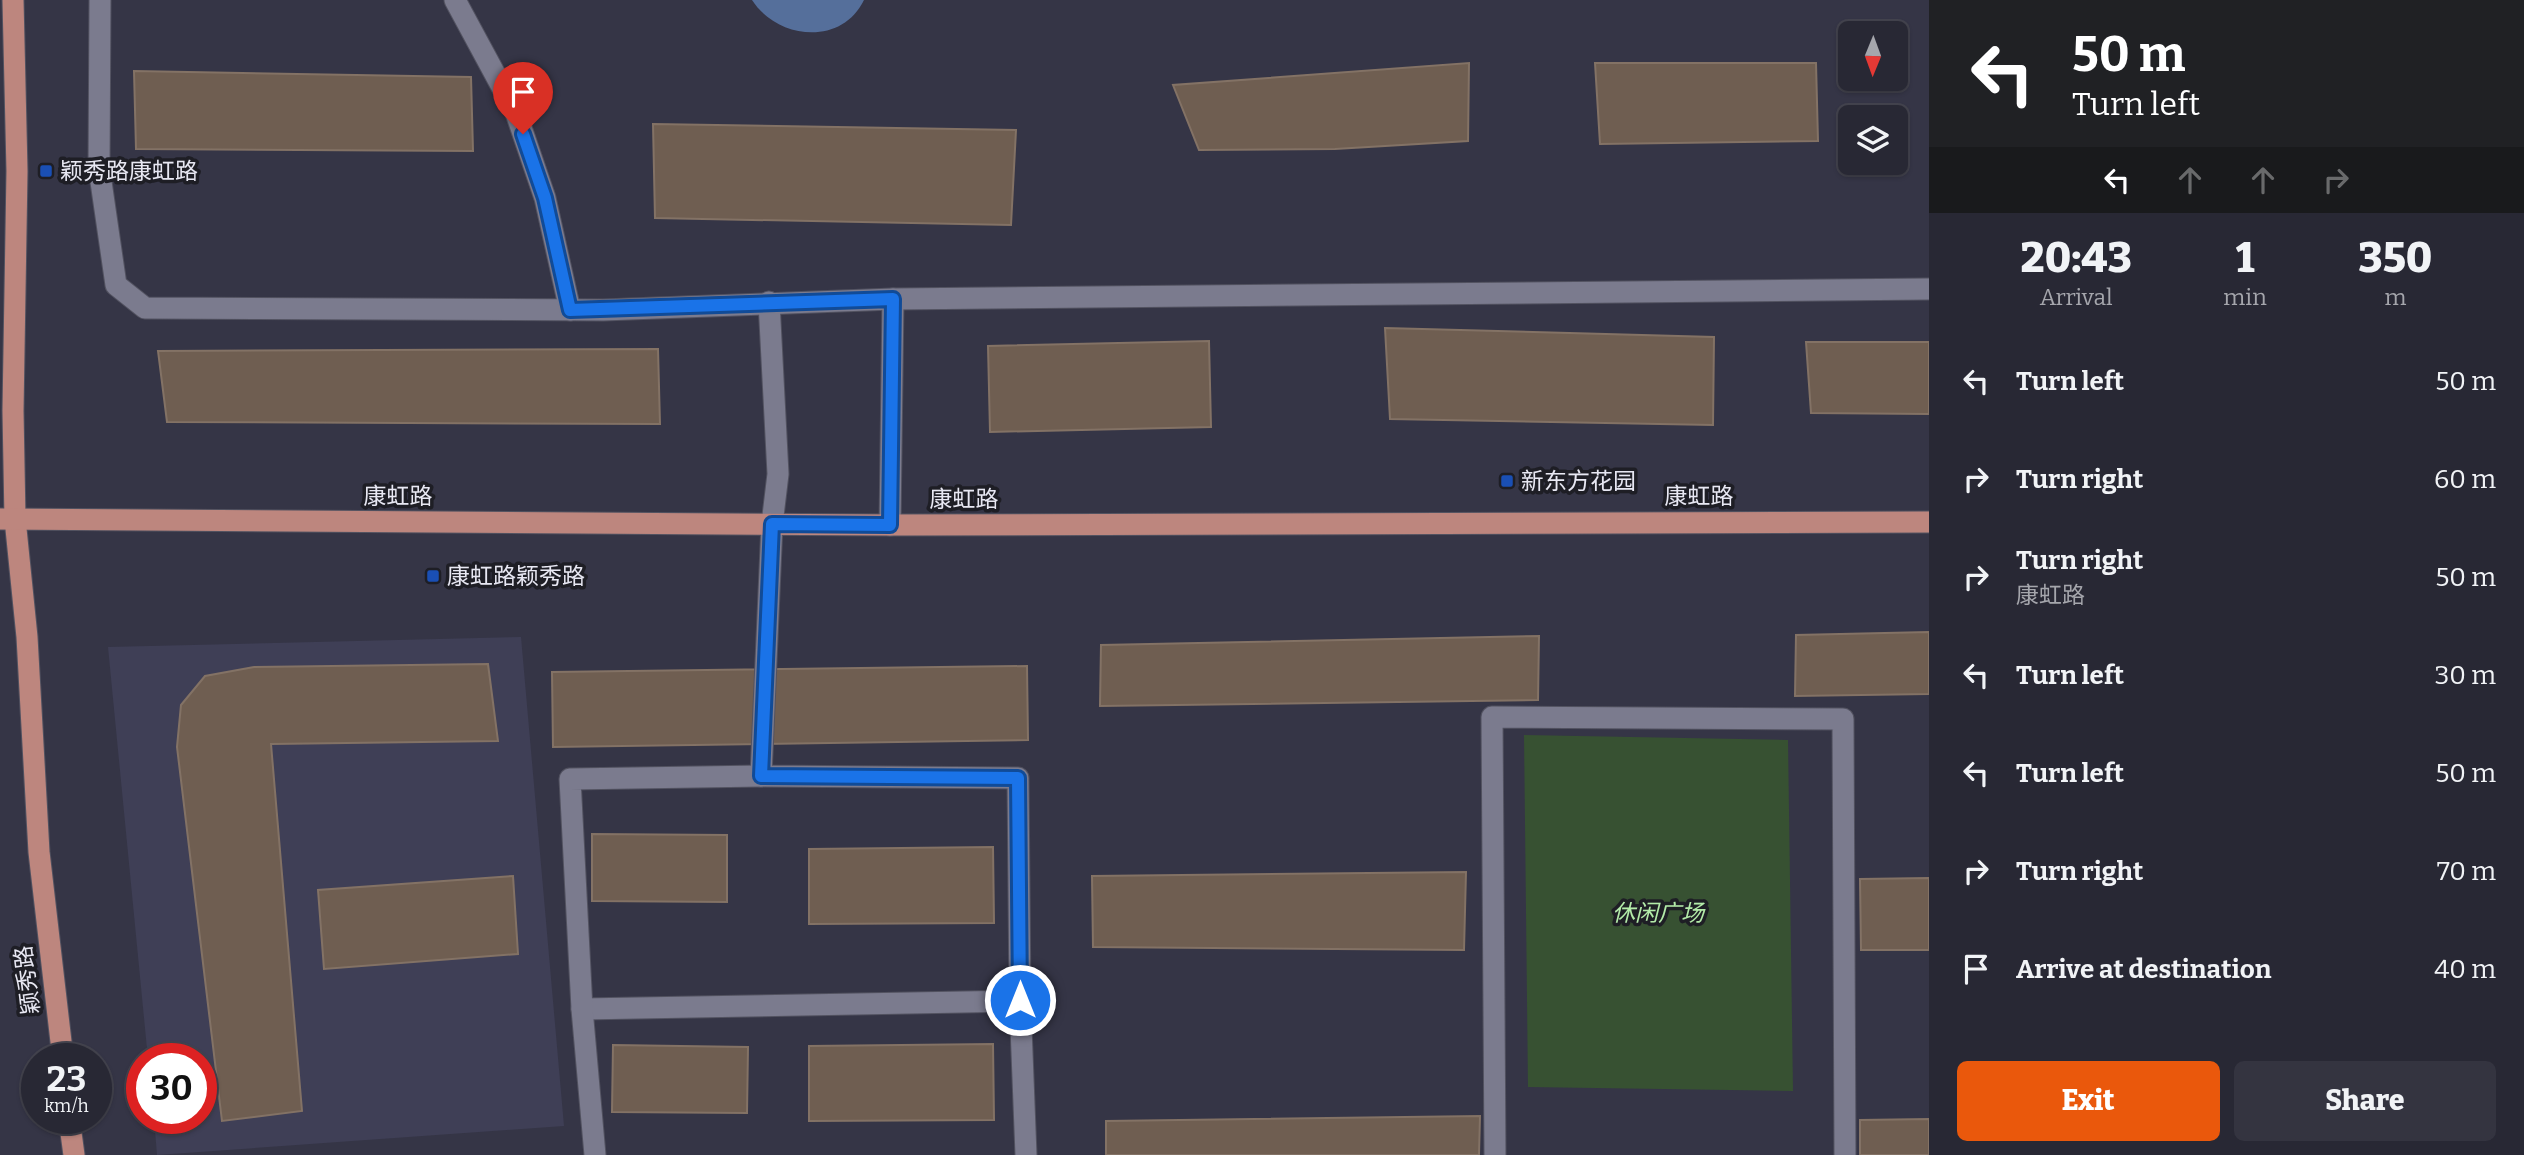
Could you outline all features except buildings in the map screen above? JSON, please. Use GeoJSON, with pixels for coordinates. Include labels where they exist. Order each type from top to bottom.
{"type":"FeatureCollection","features":[{"type":"Feature","properties":{"kind":"main road","name":"颖秀路"},"geometry":{"type":"LineString","coordinates":[[8,519],[13,411],[17,171],[13,0]]}},
{"type":"Feature","properties":{"kind":"main road","name":"颖秀路"},"geometry":{"type":"LineString","coordinates":[[0,436],[8,519],[27,637],[38,852],[60,1043]]}},
{"type":"Feature","properties":{"kind":"main road","name":"康虹路"},"geometry":{"type":"LineString","coordinates":[[8,519],[890,525],[1929,522]]}},
{"type":"Feature","properties":{"kind":"main road"},"geometry":{"type":"LineString","coordinates":[[71,1134],[74,1155]]}},
{"type":"Feature","properties":{"kind":"street"},"geometry":{"type":"LineString","coordinates":[[100,0],[99,168],[116,285],[145,309],[570,310],[893,299],[1929,289]]}},
{"type":"Feature","properties":{"kind":"street"},"geometry":{"type":"LineString","coordinates":[[455,0],[516,113],[545,198],[570,310]]}},
{"type":"Feature","properties":{"kind":"street"},"geometry":{"type":"LineString","coordinates":[[890,525],[893,299]]}},
{"type":"Feature","properties":{"kind":"street"},"geometry":{"type":"LineString","coordinates":[[761,776],[772,524],[778,474],[769,302]]}},
{"type":"Feature","properties":{"kind":"street"},"geometry":{"type":"LineString","coordinates":[[1495,1155],[1492,717],[1843,719],[1845,1155]]}},
{"type":"Feature","properties":{"kind":"street"},"geometry":{"type":"LineString","coordinates":[[595,1155],[582,1009],[570,779],[761,776],[1018,778],[1020,1000],[1026,1155]]}},
{"type":"Feature","properties":{"kind":"street"},"geometry":{"type":"LineString","coordinates":[[582,1009],[1020,1000]]}},
{"type":"Feature","properties":{"kind":"shaded area"},"geometry":{"type":"Polygon","coordinates":[[[521,637],[564,1126],[157,1155],[155,1134],[217,1134],[217,1043],[146,1043],[108,647],[521,637]]]}},
{"type":"Feature","properties":{"kind":"green space","name":"休闲广场"},"geometry":{"type":"Polygon","coordinates":[[[1524,735],[1788,740],[1793,1091],[1528,1087],[1524,735]]]}},
{"type":"Feature","properties":{"kind":"water"},"geometry":{"type":"Polygon","coordinates":[[[752,0],[864,0],[854,15],[840,25],[825,31],[809,32],[792,30],[777,23],[763,13],[752,0]]]}},
{"type":"Feature","properties":{"kind":"place","name":"颖秀路康虹路"},"geometry":{"type":"Point","coordinates":[46,171]}},
{"type":"Feature","properties":{"kind":"place","name":"新东方花园"},"geometry":{"type":"Point","coordinates":[1507,481]}},
{"type":"Feature","properties":{"kind":"place","name":"康虹路颖秀路"},"geometry":{"type":"Point","coordinates":[433,576]}},
{"type":"Feature","properties":{"kind":"route"},"geometry":{"type":"LineString","coordinates":[[523,134],[545,198],[570,310],[893,299],[890,525],[772,524],[761,776],[1018,778],[1020,1000]]}}]}
